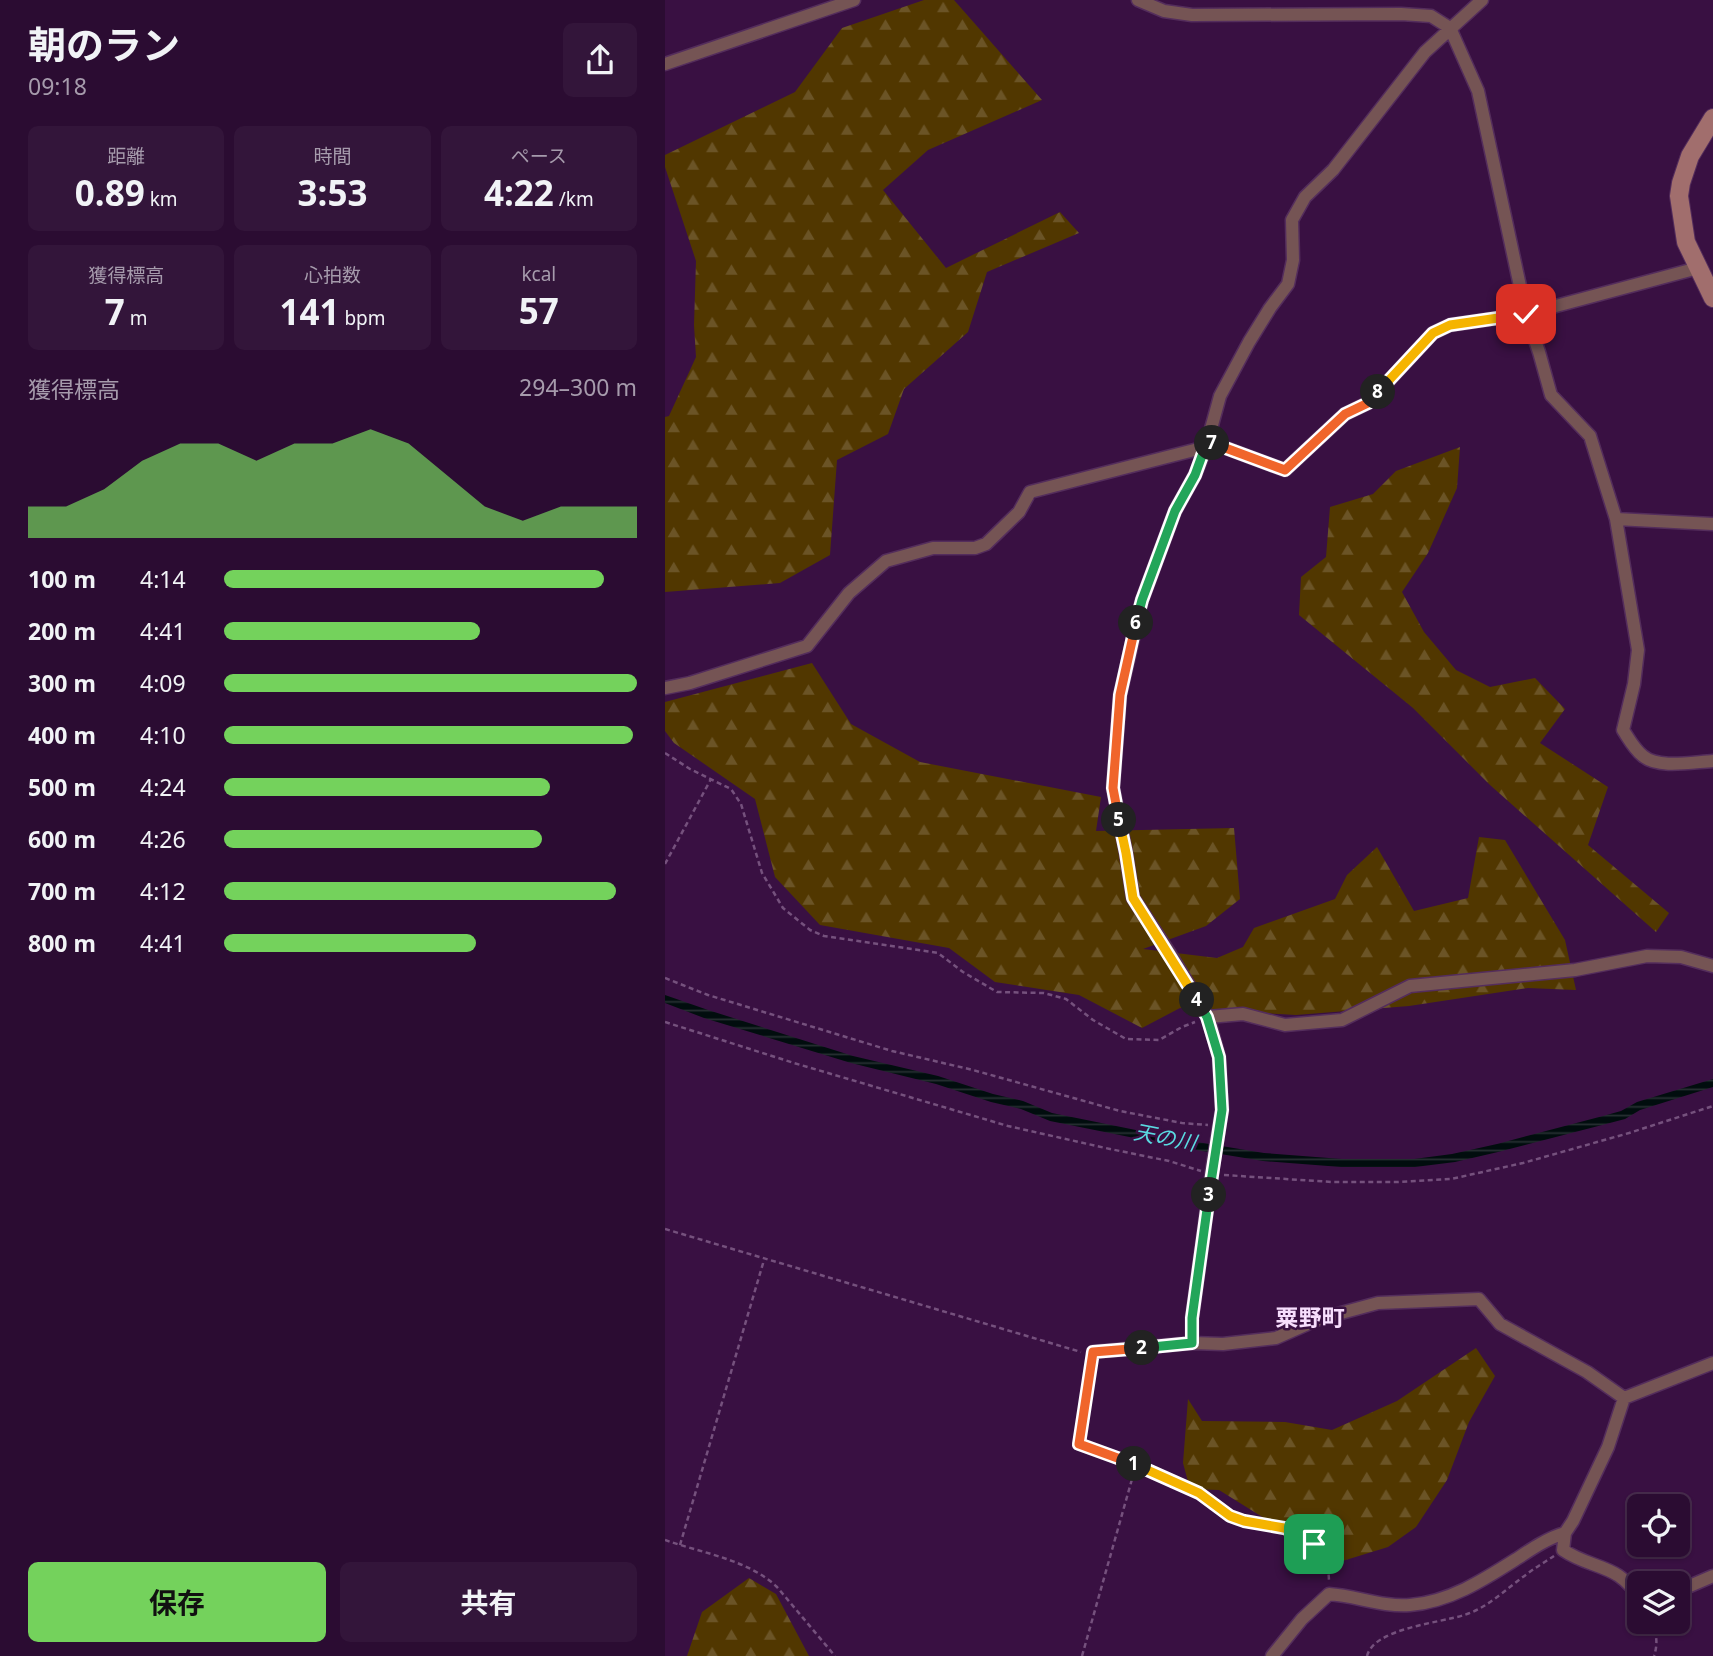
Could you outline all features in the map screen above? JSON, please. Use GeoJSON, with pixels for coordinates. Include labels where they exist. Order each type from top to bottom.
{"type":"FeatureCollection","features":[{"type":"Feature","properties":{"kind":"street"},"geometry":{"type":"LineString","coordinates":[[665,64],[854,0]]}},
{"type":"Feature","properties":{"kind":"street"},"geometry":{"type":"LineString","coordinates":[[1138,0],[1164,11],[1192,15],[1431,16],[1450,28],[1478,92],[1526,314],[1551,395],[1590,436],[1616,519],[1638,650],[1634,684],[1623,730],[1645,758],[1661,765],[1713,761]]}},
{"type":"Feature","properties":{"kind":"street"},"geometry":{"type":"LineString","coordinates":[[1192,1343],[1192,1318],[1222,1110],[1219,1057],[1207,1017],[1133,898],[1113,788],[1120,695],[1142,600],[1175,511],[1195,475],[1207,444],[1220,396],[1249,342],[1288,284],[1293,260],[1291,220],[1305,197],[1333,170],[1425,52],[1482,0]]}},
{"type":"Feature","properties":{"kind":"street"},"geometry":{"type":"LineString","coordinates":[[1713,118],[1690,156],[1679,196],[1686,242],[1713,298]]}},
{"type":"Feature","properties":{"kind":"street"},"geometry":{"type":"LineString","coordinates":[[665,688],[690,683],[807,646],[849,593],[886,561],[933,548],[975,548],[986,544],[1019,512],[1030,492],[1207,444],[1285,470],[1345,414],[1368,403],[1433,333],[1450,325],[1526,314],[1698,268]]}},
{"type":"Feature","properties":{"kind":"street"},"geometry":{"type":"LineString","coordinates":[[1616,519],[1713,523]]}},
{"type":"Feature","properties":{"kind":"street"},"geometry":{"type":"LineString","coordinates":[[1207,1017],[1243,1014],[1285,1025],[1342,1020],[1410,986],[1574,970],[1647,956],[1681,957],[1713,966]]}},
{"type":"Feature","properties":{"kind":"street"},"geometry":{"type":"LineString","coordinates":[[1093,1352],[1276,1338],[1319,1319],[1378,1303],[1479,1299],[1500,1324],[1587,1372],[1625,1398]]}},
{"type":"Feature","properties":{"kind":"street"},"geometry":{"type":"LineString","coordinates":[[1627,1582],[1601,1565],[1573,1557],[1563,1550],[1565,1533],[1608,1447],[1625,1398],[1713,1363]]}},
{"type":"Feature","properties":{"kind":"street"},"geometry":{"type":"LineString","coordinates":[[1272,1656],[1302,1619],[1329,1594],[1386,1604],[1411,1605],[1433,1600],[1483,1580],[1550,1538],[1565,1533]]}},
{"type":"Feature","properties":{"kind":"street"},"geometry":{"type":"LineString","coordinates":[[1690,1586],[1713,1576]]}},
{"type":"Feature","properties":{"kind":"path"},"geometry":{"type":"LineString","coordinates":[[665,753],[731,789],[741,804],[762,873],[783,908],[810,930],[824,936],[938,953],[997,992],[1044,993],[1066,999],[1093,1020],[1126,1040],[1159,1040],[1207,1017]]}},
{"type":"Feature","properties":{"kind":"path"},"geometry":{"type":"LineString","coordinates":[[665,864],[711,779]]}},
{"type":"Feature","properties":{"kind":"path"},"geometry":{"type":"LineString","coordinates":[[665,978],[708,995],[892,1051],[973,1070],[1120,1111],[1220,1129]]}},
{"type":"Feature","properties":{"kind":"path"},"geometry":{"type":"LineString","coordinates":[[665,1022],[1008,1126],[1190,1167],[1332,1182],[1451,1179],[1523,1163],[1713,1107]]}},
{"type":"Feature","properties":{"kind":"path"},"geometry":{"type":"LineString","coordinates":[[665,1229],[1077,1352],[1093,1352],[1079,1444],[1136,1465],[1199,1493],[1230,1516],[1284,1528],[1302,1535],[1325,1557],[1329,1571],[1329,1594]]}},
{"type":"Feature","properties":{"kind":"path"},"geometry":{"type":"LineString","coordinates":[[680,1545],[764,1259]]}},
{"type":"Feature","properties":{"kind":"path"},"geometry":{"type":"LineString","coordinates":[[1082,1656],[1136,1465]]}},
{"type":"Feature","properties":{"kind":"path"},"geometry":{"type":"LineString","coordinates":[[665,1540],[746,1566],[767,1577],[835,1656]]}},
{"type":"Feature","properties":{"kind":"path"},"geometry":{"type":"LineString","coordinates":[[1367,1656],[1380,1640],[1394,1633],[1465,1615],[1481,1608],[1563,1550]]}},
{"type":"Feature","properties":{"kind":"path"},"geometry":{"type":"LineString","coordinates":[[1654,1656],[1658,1644],[1656,1634]]}},
{"type":"Feature","properties":{"kind":"green space"},"geometry":{"type":"Polygon","coordinates":[[[924,0],[954,0],[1042,100],[928,150],[883,190],[946,268],[1060,212],[1079,233],[987,272],[968,332],[904,389],[888,434],[837,460],[830,555],[780,583],[665,592],[665,417],[669,416],[696,357],[696,261],[665,167],[665,155],[795,92],[842,28],[924,0]]]}},
{"type":"Feature","properties":{"kind":"green space"},"geometry":{"type":"Polygon","coordinates":[[[1460,447],[1457,488],[1428,553],[1402,592],[1424,632],[1456,670],[1490,687],[1535,678],[1565,709],[1540,743],[1608,787],[1588,845],[1669,913],[1656,932],[1490,785],[1413,708],[1299,615],[1301,577],[1326,557],[1330,507],[1373,494],[1396,471],[1460,447]]]}},
{"type":"Feature","properties":{"kind":"green space"},"geometry":{"type":"Polygon","coordinates":[[[812,663],[851,724],[920,762],[1101,797],[1096,831],[1234,828],[1240,899],[1206,926],[1143,949],[1217,958],[1243,947],[1254,928],[1335,899],[1347,875],[1377,847],[1414,911],[1468,898],[1479,837],[1505,840],[1565,940],[1576,990],[1528,988],[1409,1006],[1296,1015],[1180,1008],[1142,1028],[1079,995],[995,982],[949,948],[820,925],[775,877],[755,799],[674,743],[665,731],[665,702],[812,663]]]}},
{"type":"Feature","properties":{"kind":"green space"},"geometry":{"type":"Polygon","coordinates":[[[1476,1348],[1495,1376],[1469,1422],[1447,1480],[1416,1527],[1388,1547],[1336,1563],[1219,1490],[1190,1489],[1183,1463],[1188,1399],[1202,1421],[1285,1422],[1332,1430],[1397,1401],[1476,1348]]]}},
{"type":"Feature","properties":{"kind":"green space"},"geometry":{"type":"Polygon","coordinates":[[[749,1578],[776,1594],[809,1656],[687,1656],[702,1612],[749,1578]]]}},
{"type":"Feature","properties":{"kind":"water","name":"天の川"},"geometry":{"type":"Polygon","coordinates":[[[665,995],[853,1056],[938,1076],[1023,1101],[1052,1113],[1264,1153],[1342,1159],[1414,1159],[1452,1154],[1621,1111],[1637,1102],[1713,1079],[1713,1087],[1640,1110],[1625,1119],[1455,1162],[1415,1167],[1341,1167],[1263,1161],[1050,1121],[1021,1109],[851,1063],[704,1018],[665,1003],[665,995]]]}},
{"type":"Feature","properties":{"kind":"district","name":"粟野町"},"geometry":{"type":"Point","coordinates":[1310,1318]}},
{"type":"Feature","properties":{"kind":"route"},"geometry":{"type":"LineString","coordinates":[[1314,1544],[1302,1535],[1284,1528],[1230,1516],[1199,1493],[1136,1465],[1079,1444],[1093,1352],[1192,1343],[1192,1318],[1222,1110],[1219,1057],[1207,1017],[1133,898],[1113,788],[1120,695],[1142,600],[1175,511],[1195,475],[1207,442],[1285,470],[1345,414],[1368,403],[1433,333],[1450,325],[1526,314]]}}]}
